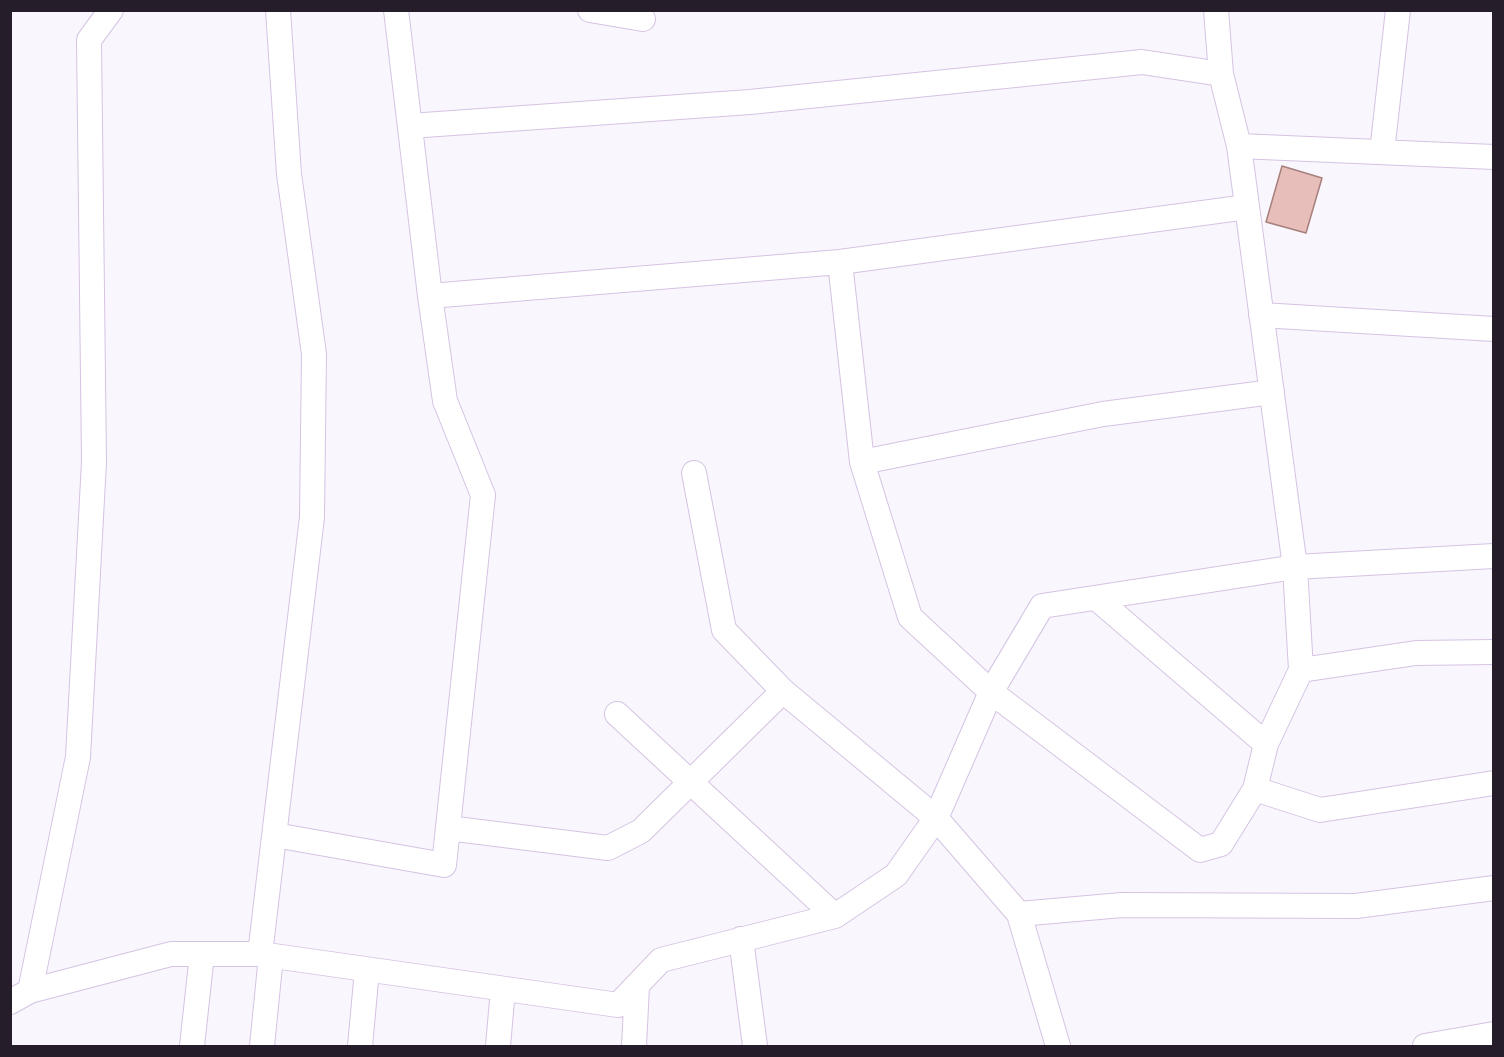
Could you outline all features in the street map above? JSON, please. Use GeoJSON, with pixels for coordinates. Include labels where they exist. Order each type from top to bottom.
{"type":"FeatureCollection","features":[{"type":"Feature","properties":{"kind":"street"},"geometry":{"type":"LineString","coordinates":[[111,10],[89,40],[94,462],[78,757],[20,997],[171,954],[202,954],[265,955],[618,1005],[661,960],[835,916],[896,874],[936,818],[991,692],[1042,606],[1295,567],[1494,556]]}},
{"type":"Feature","properties":{"kind":"street"},"geometry":{"type":"LineString","coordinates":[[262,1047],[265,955],[275,836],[312,517],[314,354],[289,174],[278,10]]}},
{"type":"Feature","properties":{"kind":"street"},"geometry":{"type":"LineString","coordinates":[[275,836],[444,865],[483,495],[446,401],[430,296],[396,10]]}},
{"type":"Feature","properties":{"kind":"street"},"geometry":{"type":"LineString","coordinates":[[590,10],[643,19]]}},
{"type":"Feature","properties":{"kind":"street"},"geometry":{"type":"LineString","coordinates":[[840,262],[862,462],[910,617],[991,692],[1200,850],[1221,844],[1255,789],[1266,744],[1301,670],[1295,567],[1239,146],[1221,74],[1216,10]]}},
{"type":"Feature","properties":{"kind":"street"},"geometry":{"type":"LineString","coordinates":[[1382,152],[1398,10]]}},
{"type":"Feature","properties":{"kind":"street"},"geometry":{"type":"LineString","coordinates":[[410,126],[750,102],[1142,62],[1221,74]]}},
{"type":"Feature","properties":{"kind":"street"},"geometry":{"type":"LineString","coordinates":[[1239,146],[1494,157]]}},
{"type":"Feature","properties":{"kind":"street"},"geometry":{"type":"LineString","coordinates":[[430,296],[840,262],[1247,207]]}},
{"type":"Feature","properties":{"kind":"street"},"geometry":{"type":"LineString","coordinates":[[1261,315],[1494,329]]}},
{"type":"Feature","properties":{"kind":"street"},"geometry":{"type":"LineString","coordinates":[[862,462],[1103,414],[1272,392]]}},
{"type":"Feature","properties":{"kind":"street"},"geometry":{"type":"LineString","coordinates":[[694,473],[724,630],[783,691],[936,818],[1020,914],[1058,1047]]}},
{"type":"Feature","properties":{"kind":"street"},"geometry":{"type":"LineString","coordinates":[[1096,598],[1266,744]]}},
{"type":"Feature","properties":{"kind":"street"},"geometry":{"type":"LineString","coordinates":[[1301,670],[1416,653],[1494,652]]}},
{"type":"Feature","properties":{"kind":"street"},"geometry":{"type":"LineString","coordinates":[[448,828],[608,848],[641,831],[783,691]]}},
{"type":"Feature","properties":{"kind":"street"},"geometry":{"type":"LineString","coordinates":[[617,714],[835,916]]}},
{"type":"Feature","properties":{"kind":"street"},"geometry":{"type":"LineString","coordinates":[[1255,789],[1320,810],[1494,783]]}},
{"type":"Feature","properties":{"kind":"street"},"geometry":{"type":"LineString","coordinates":[[1020,914],[1122,905],[1356,906],[1494,888]]}},
{"type":"Feature","properties":{"kind":"street"},"geometry":{"type":"LineString","coordinates":[[741,939],[755,1047]]}},
{"type":"Feature","properties":{"kind":"street"},"geometry":{"type":"LineString","coordinates":[[192,1047],[202,954]]}},
{"type":"Feature","properties":{"kind":"street"},"geometry":{"type":"LineString","coordinates":[[360,1047],[367,970]]}},
{"type":"Feature","properties":{"kind":"street"},"geometry":{"type":"LineString","coordinates":[[634,1047],[637,986]]}},
{"type":"Feature","properties":{"kind":"street"},"geometry":{"type":"LineString","coordinates":[[498,1047],[503,989]]}},
{"type":"Feature","properties":{"kind":"street"},"geometry":{"type":"LineString","coordinates":[[1425,1047],[1494,1034]]}},
{"type":"Feature","properties":{"kind":"building"},"geometry":{"type":"Polygon","coordinates":[[[1282,166],[1322,178],[1306,233],[1266,222],[1282,166]]]}}]}
